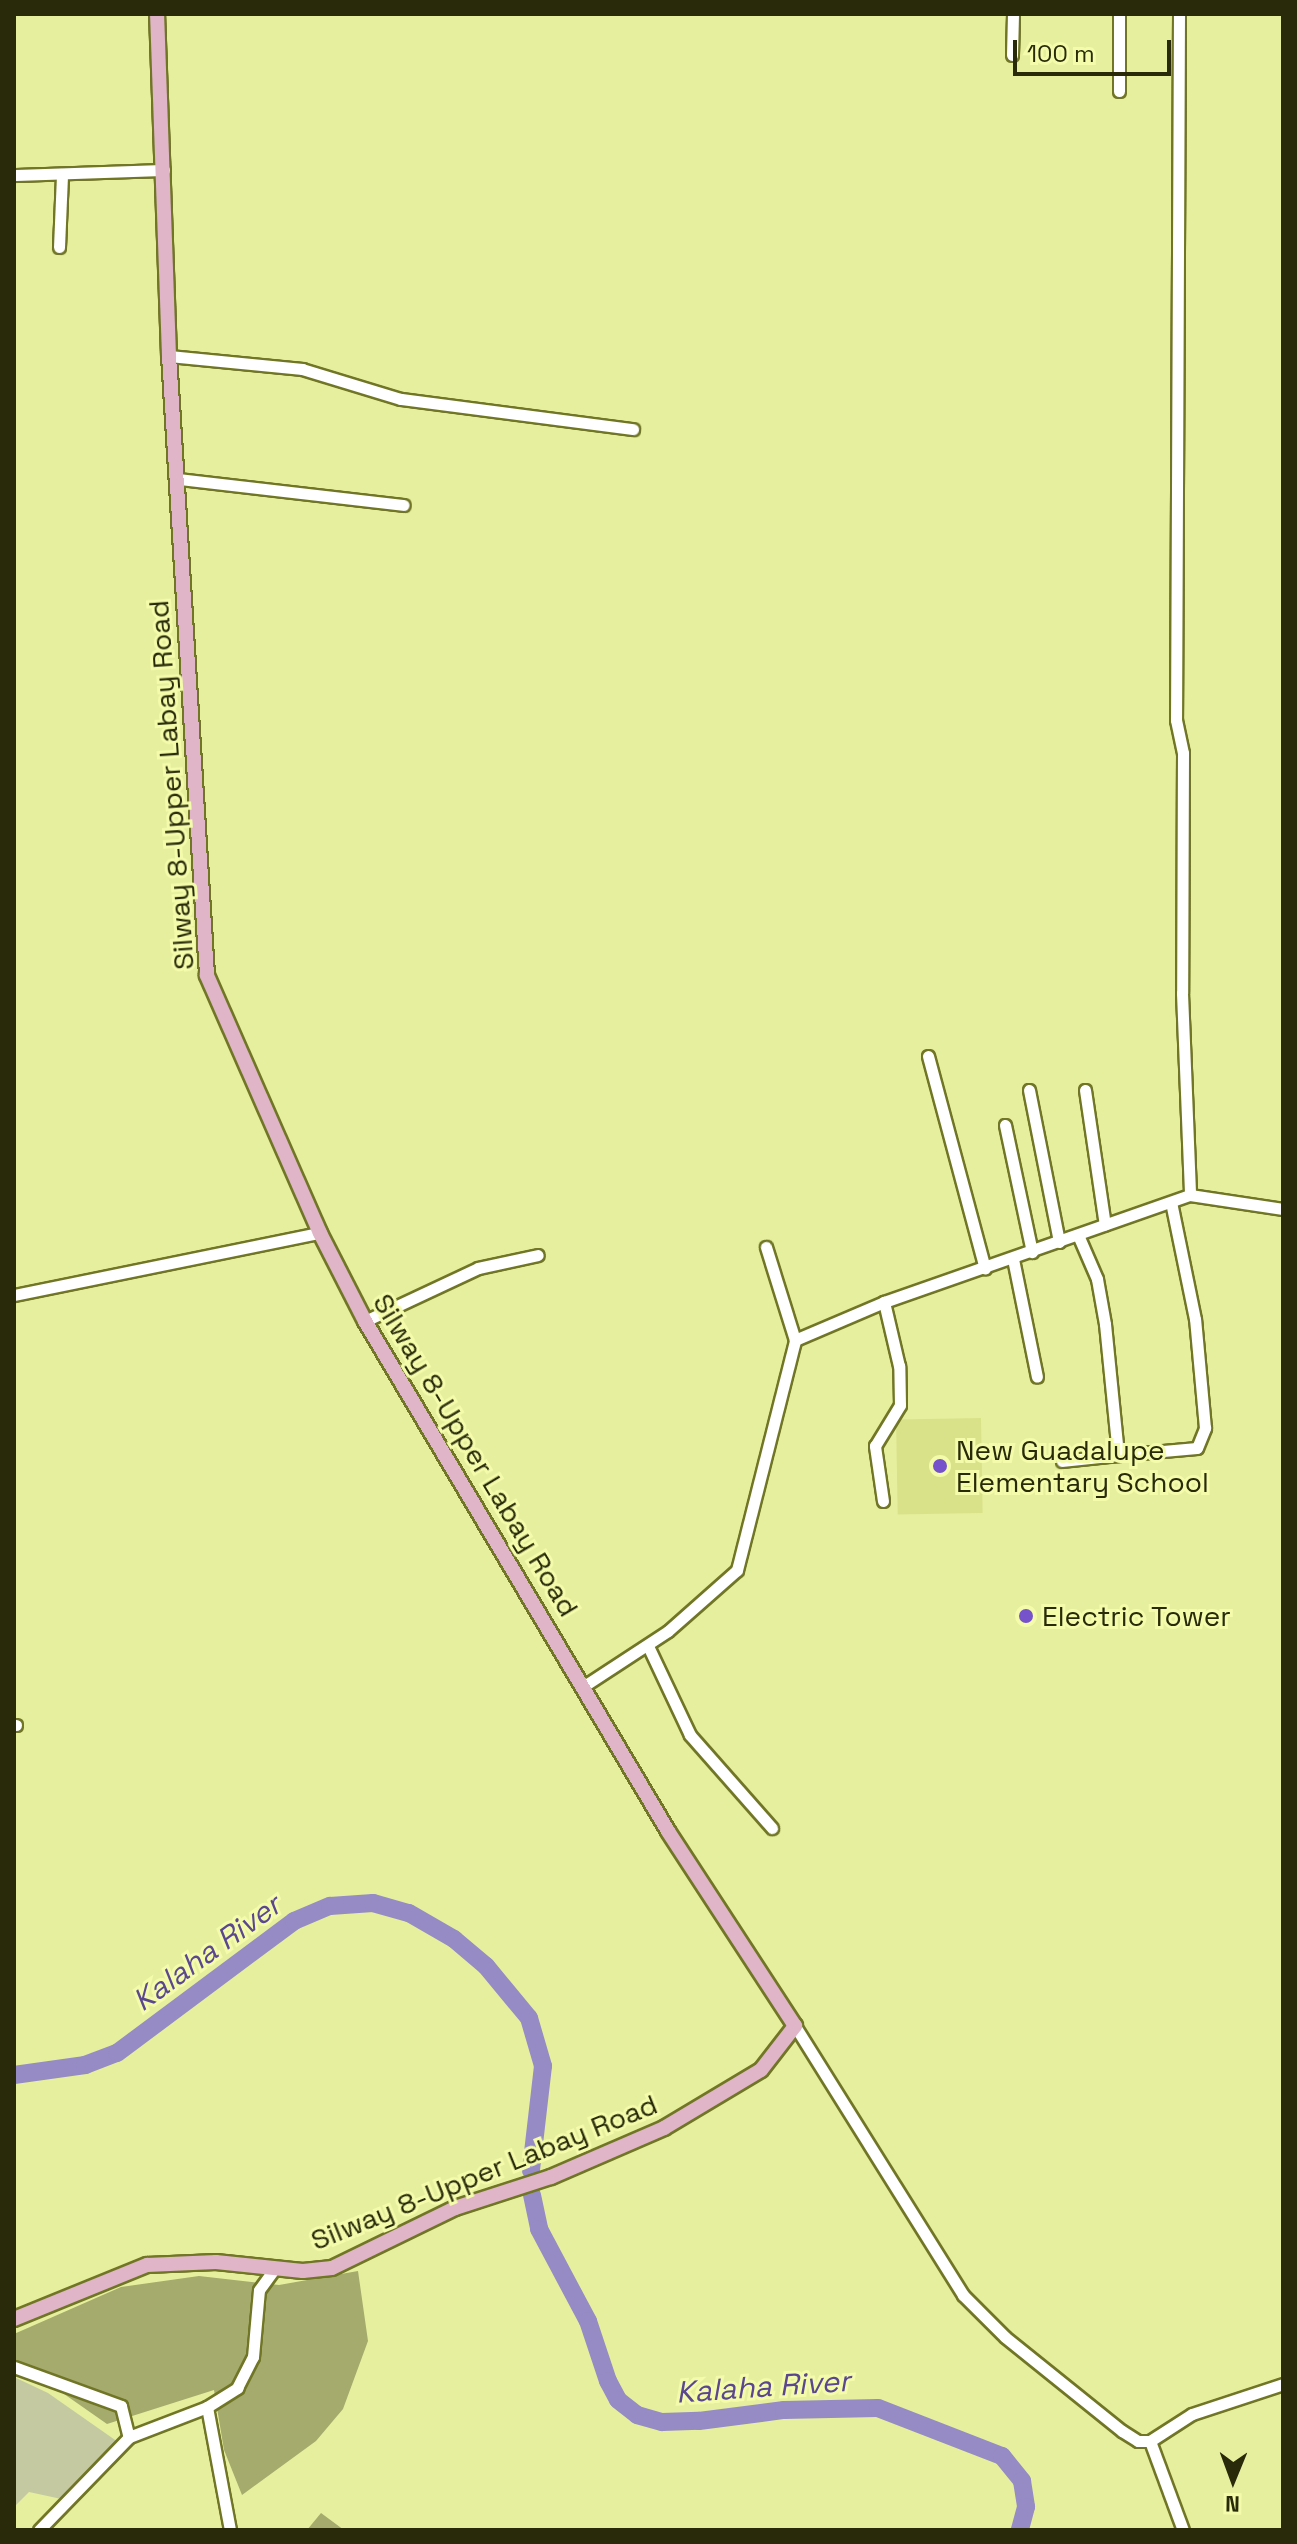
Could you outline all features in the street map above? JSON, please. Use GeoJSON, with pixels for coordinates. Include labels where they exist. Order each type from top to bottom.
{"type":"FeatureCollection","features":[{"type":"Feature","properties":{"kind":"main road","name":"Silway 8-Upper Labay Road"},"geometry":{"type":"LineString","coordinates":[[14,2319],[147,2265],[216,2262],[275,2268],[332,2268],[455,2208],[609,2155],[744,2083],[776,2055],[795,2026],[721,1917],[365,1321],[320,1233],[214,994],[204,959],[179,479],[169,356],[157,14]]}},
{"type":"Feature","properties":{"kind":"street"},"geometry":{"type":"LineString","coordinates":[[1012,55],[1013,14]]}},
{"type":"Feature","properties":{"kind":"street"},"geometry":{"type":"LineString","coordinates":[[1119,14],[1119,91]]}},
{"type":"Feature","properties":{"kind":"street"},"geometry":{"type":"LineString","coordinates":[[1179,14],[1176,720],[1183,753],[1182,993],[1190,1195]]}},
{"type":"Feature","properties":{"kind":"street"},"geometry":{"type":"LineString","coordinates":[[14,175],[164,170]]}},
{"type":"Feature","properties":{"kind":"street"},"geometry":{"type":"LineString","coordinates":[[59,247],[62,174]]}},
{"type":"Feature","properties":{"kind":"street"},"geometry":{"type":"LineString","coordinates":[[169,356],[302,369],[401,399],[633,429]]}},
{"type":"Feature","properties":{"kind":"street"},"geometry":{"type":"LineString","coordinates":[[179,479],[403,505]]}},
{"type":"Feature","properties":{"kind":"street"},"geometry":{"type":"LineString","coordinates":[[928,1056],[985,1268]]}},
{"type":"Feature","properties":{"kind":"street"},"geometry":{"type":"LineString","coordinates":[[1029,1090],[1059,1242]]}},
{"type":"Feature","properties":{"kind":"street"},"geometry":{"type":"LineString","coordinates":[[1085,1090],[1105,1225]]}},
{"type":"Feature","properties":{"kind":"street"},"geometry":{"type":"LineString","coordinates":[[1005,1125],[1032,1252]]}},
{"type":"Feature","properties":{"kind":"street"},"geometry":{"type":"LineString","coordinates":[[795,1340],[884,1302],[1190,1195],[1283,1209]]}},
{"type":"Feature","properties":{"kind":"street"},"geometry":{"type":"LineString","coordinates":[[1062,1461],[1193,1449],[1205,1435],[1193,1303],[1171,1202]]}},
{"type":"Feature","properties":{"kind":"street"},"geometry":{"type":"LineString","coordinates":[[14,1295],[320,1233]]}},
{"type":"Feature","properties":{"kind":"street"},"geometry":{"type":"LineString","coordinates":[[1078,1235],[1097,1279],[1107,1334],[1118,1455]]}},
{"type":"Feature","properties":{"kind":"street"},"geometry":{"type":"LineString","coordinates":[[584,1686],[648,1646],[737,1570],[795,1340],[766,1247]]}},
{"type":"Feature","properties":{"kind":"street"},"geometry":{"type":"LineString","coordinates":[[365,1321],[478,1268],[538,1255]]}},
{"type":"Feature","properties":{"kind":"street"},"geometry":{"type":"LineString","coordinates":[[1013,1259],[1037,1377]]}},
{"type":"Feature","properties":{"kind":"street"},"geometry":{"type":"LineString","coordinates":[[883,1501],[875,1446],[900,1409],[899,1366],[884,1302]]}},
{"type":"Feature","properties":{"kind":"street"},"geometry":{"type":"LineString","coordinates":[[648,1646],[690,1735],[772,1828]]}},
{"type":"Feature","properties":{"kind":"street"},"geometry":{"type":"LineString","coordinates":[[795,2026],[963,2295],[1063,2386],[1132,2438],[1150,2441],[1192,2414],[1283,2384]]}},
{"type":"Feature","properties":{"kind":"street"},"geometry":{"type":"LineString","coordinates":[[39,2530],[129,2437],[207,2407],[237,2388],[249,2368],[255,2344],[254,2306],[275,2268]]}},
{"type":"Feature","properties":{"kind":"street"},"geometry":{"type":"LineString","coordinates":[[14,2367],[121,2406],[129,2437]]}},
{"type":"Feature","properties":{"kind":"street"},"geometry":{"type":"LineString","coordinates":[[207,2407],[230,2530]]}},
{"type":"Feature","properties":{"kind":"street"},"geometry":{"type":"LineString","coordinates":[[1150,2441],[1183,2530]]}},
{"type":"Feature","properties":{"kind":"shaded area","name":"New Guadalupe Elementary School"},"geometry":{"type":"Polygon","coordinates":[[[981,1418],[983,1513],[898,1514],[896,1419],[981,1418]]]}},
{"type":"Feature","properties":{"kind":"shaded area"},"geometry":{"type":"Polygon","coordinates":[[[358,2271],[368,2341],[343,2409],[316,2441],[242,2495],[224,2450],[214,2390],[107,2424],[14,2359],[14,2334],[121,2287],[199,2276],[279,2285],[358,2271]]]}},
{"type":"Feature","properties":{"kind":"shaded area"},"geometry":{"type":"Polygon","coordinates":[[[14,2377],[48,2393],[118,2442],[66,2500],[29,2492],[14,2507],[14,2377]]]}},
{"type":"Feature","properties":{"kind":"shaded area"},"geometry":{"type":"Polygon","coordinates":[[[321,2513],[344,2530],[307,2530],[321,2513]]]}},
{"type":"Feature","properties":{"kind":"waterway","name":"Kalaha River"},"geometry":{"type":"LineString","coordinates":[[14,2075],[85,2065],[117,2053],[294,1921],[330,1906],[373,1903],[409,1913],[454,1939],[486,1966],[529,2018],[543,2066],[531,2170]]}},
{"type":"Feature","properties":{"kind":"waterway","name":"Kalaha River"},"geometry":{"type":"LineString","coordinates":[[532,2195],[539,2229],[588,2321],[608,2381],[618,2400],[637,2415],[662,2422],[699,2421],[784,2410],[878,2408],[1002,2456],[1022,2481],[1026,2507],[1020,2530]]}},
{"type":"Feature","properties":{"kind":"place","name":"New Guadalupe Elementary School"},"geometry":{"type":"Point","coordinates":[940,1466]}},
{"type":"Feature","properties":{"kind":"place","name":"Electric Tower"},"geometry":{"type":"Point","coordinates":[1026,1616]}}]}
